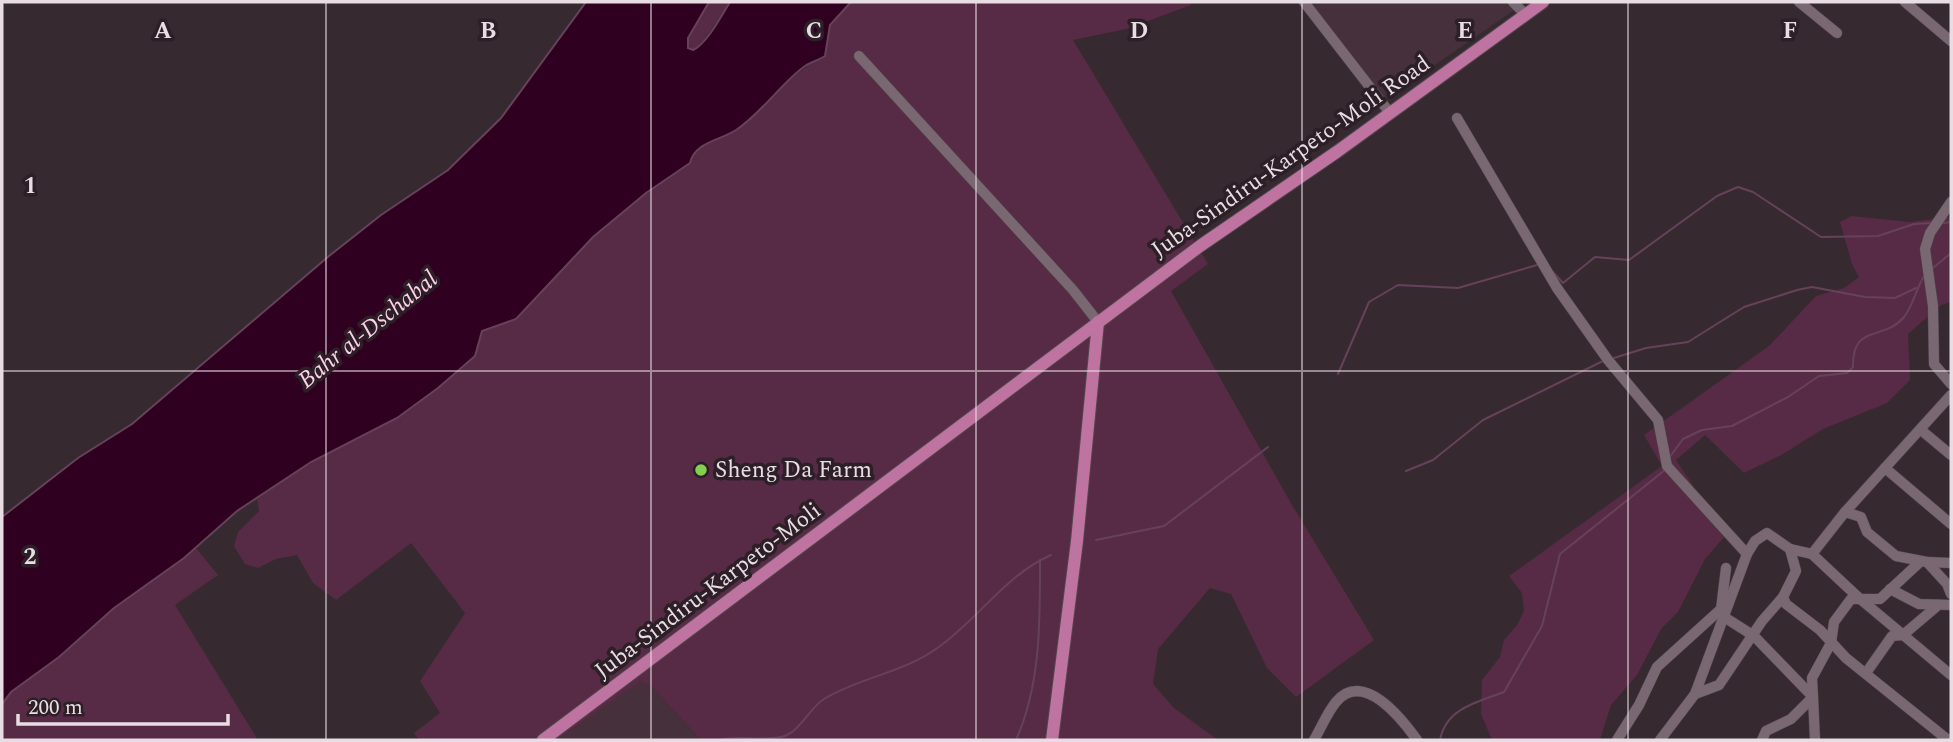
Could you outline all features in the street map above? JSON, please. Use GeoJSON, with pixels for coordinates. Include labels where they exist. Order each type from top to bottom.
{"type":"FeatureCollection","features":[{"type":"Feature","properties":{"kind":"main road","name":"Juba-Sindiru-Karpeto-Moli Road"},"geometry":{"type":"LineString","coordinates":[[1098,323],[1200,246],[1544,2]]}},
{"type":"Feature","properties":{"kind":"main road","name":"Juba-Sindiru-Karpeto-Moli"},"geometry":{"type":"LineString","coordinates":[[543,740],[1098,323]]}},
{"type":"Feature","properties":{"kind":"main road"},"geometry":{"type":"LineString","coordinates":[[1052,740],[1077,541],[1098,323]]}},
{"type":"Feature","properties":{"kind":"street"},"geometry":{"type":"LineString","coordinates":[[1304,2],[1390,113]]}},
{"type":"Feature","properties":{"kind":"street"},"geometry":{"type":"LineString","coordinates":[[1513,2],[1526,15]]}},
{"type":"Feature","properties":{"kind":"street"},"geometry":{"type":"LineString","coordinates":[[1799,2],[1838,33]]}},
{"type":"Feature","properties":{"kind":"street"},"geometry":{"type":"LineString","coordinates":[[1905,2],[1951,41]]}},
{"type":"Feature","properties":{"kind":"street"},"geometry":{"type":"LineString","coordinates":[[859,56],[1073,290],[1098,323]]}},
{"type":"Feature","properties":{"kind":"street"},"geometry":{"type":"LineString","coordinates":[[1457,118],[1557,288],[1608,360],[1658,419],[1667,466],[1747,554]]}},
{"type":"Feature","properties":{"kind":"street"},"geometry":{"type":"LineString","coordinates":[[1951,202],[1930,233],[1925,249],[1933,306],[1934,364],[1951,384]]}},
{"type":"Feature","properties":{"kind":"street"},"geometry":{"type":"LineString","coordinates":[[1812,554],[1845,512],[1951,395]]}},
{"type":"Feature","properties":{"kind":"street"},"geometry":{"type":"LineString","coordinates":[[1921,430],[1951,456]]}},
{"type":"Feature","properties":{"kind":"street"},"geometry":{"type":"LineString","coordinates":[[1885,468],[1951,524]]}},
{"type":"Feature","properties":{"kind":"street"},"geometry":{"type":"LineString","coordinates":[[1845,512],[1861,517],[1867,532],[1896,556],[1924,562],[1951,563]]}},
{"type":"Feature","properties":{"kind":"street"},"geometry":{"type":"LineString","coordinates":[[1660,740],[1695,694],[1747,554],[1755,541],[1767,533],[1790,549],[1812,554],[1859,598],[1951,675]]}},
{"type":"Feature","properties":{"kind":"street"},"geometry":{"type":"LineString","coordinates":[[1695,694],[1718,685],[1762,621],[1783,597],[1796,571],[1790,549]]}},
{"type":"Feature","properties":{"kind":"street"},"geometry":{"type":"LineString","coordinates":[[1815,740],[1812,678],[1831,643],[1834,622],[1851,599],[1880,599],[1924,562]]}},
{"type":"Feature","properties":{"kind":"street"},"geometry":{"type":"LineString","coordinates":[[1924,562],[1947,584],[1951,594]]}},
{"type":"Feature","properties":{"kind":"street"},"geometry":{"type":"LineString","coordinates":[[1617,740],[1639,705],[1657,667],[1721,609],[1726,568]]}},
{"type":"Feature","properties":{"kind":"street"},"geometry":{"type":"LineString","coordinates":[[1890,589],[1919,604],[1936,607],[1951,605]]}},
{"type":"Feature","properties":{"kind":"street"},"geometry":{"type":"LineString","coordinates":[[1783,597],[1786,604],[1948,740]]}},
{"type":"Feature","properties":{"kind":"street"},"geometry":{"type":"LineString","coordinates":[[1866,673],[1892,636],[1903,635],[1936,607]]}},
{"type":"Feature","properties":{"kind":"street"},"geometry":{"type":"LineString","coordinates":[[1724,617],[1754,636],[1813,697]]}},
{"type":"Feature","properties":{"kind":"street"},"geometry":{"type":"LineString","coordinates":[[1314,740],[1336,701],[1348,693],[1362,691],[1383,702],[1417,740]]}},
{"type":"Feature","properties":{"kind":"street"},"geometry":{"type":"LineString","coordinates":[[1762,740],[1766,731],[1791,719],[1813,697]]}},
{"type":"Feature","properties":{"kind":"shaded area"},"geometry":{"type":"Polygon","coordinates":[[[709,2],[730,2],[698,49],[690,50],[688,38],[709,2]]]}},
{"type":"Feature","properties":{"kind":"shaded area"},"geometry":{"type":"Polygon","coordinates":[[[851,2],[1189,2],[1191,5],[1126,29],[1073,40],[1208,264],[1171,291],[1292,505],[1374,640],[1296,697],[1267,668],[1231,594],[1210,588],[1158,649],[1153,684],[1174,708],[1218,740],[701,740],[650,685],[641,681],[557,740],[419,740],[414,733],[440,713],[420,681],[465,613],[411,543],[336,600],[313,583],[297,555],[276,559],[258,568],[245,564],[234,546],[238,532],[259,511],[257,499],[311,462],[397,418],[438,388],[475,356],[482,331],[516,319],[593,237],[646,193],[690,163],[697,150],[740,127],[797,74],[819,60],[830,25],[851,2]]]}},
{"type":"Feature","properties":{"kind":"shaded area"},"geometry":{"type":"Polygon","coordinates":[[[1302,2],[1526,2],[1384,100],[1302,2]]]}},
{"type":"Feature","properties":{"kind":"shaded area"},"geometry":{"type":"Polygon","coordinates":[[[1851,216],[1910,222],[1951,217],[1951,302],[1941,305],[1908,334],[1910,380],[1887,403],[1823,429],[1783,454],[1744,473],[1705,435],[1676,460],[1726,535],[1705,559],[1678,612],[1661,629],[1637,675],[1611,705],[1600,740],[1492,740],[1481,714],[1482,680],[1500,657],[1504,640],[1517,625],[1524,611],[1522,593],[1509,576],[1662,466],[1644,435],[1769,346],[1816,296],[1844,288],[1859,277],[1852,264],[1840,222],[1851,216]]]}},
{"type":"Feature","properties":{"kind":"shaded area"},"geometry":{"type":"Polygon","coordinates":[[[196,548],[218,575],[175,605],[258,740],[2,740],[2,704],[11,692],[59,657],[114,608],[196,548]]]}},
{"type":"Feature","properties":{"kind":"shaded area"},"geometry":{"type":"Polygon","coordinates":[[[641,680],[650,685],[701,740],[557,740],[641,680]]]}},
{"type":"Feature","properties":{"kind":"water","name":"Bahr al-Dschabal"},"geometry":{"type":"Polygon","coordinates":[[[586,2],[709,2],[688,38],[688,48],[693,50],[708,36],[730,2],[851,2],[830,25],[825,56],[805,66],[736,130],[702,146],[690,163],[646,193],[593,237],[516,319],[482,331],[475,356],[438,388],[397,418],[311,462],[237,511],[184,558],[114,608],[59,657],[11,692],[2,704],[2,517],[78,458],[132,424],[329,256],[381,215],[448,170],[501,118],[586,2]]]}},
{"type":"Feature","properties":{"kind":"waterway"},"geometry":{"type":"LineString","coordinates":[[1553,272],[1563,283],[1595,257],[1629,260],[1717,196],[1738,187],[1753,192],[1821,237],[1878,236],[1914,224],[1931,223]]}},
{"type":"Feature","properties":{"kind":"waterway"},"geometry":{"type":"LineString","coordinates":[[1944,223],[1951,222]]}},
{"type":"Feature","properties":{"kind":"waterway"},"geometry":{"type":"LineString","coordinates":[[1933,268],[1951,253]]}},
{"type":"Feature","properties":{"kind":"waterway"},"geometry":{"type":"LineString","coordinates":[[1338,374],[1369,302],[1398,285],[1458,288],[1537,265]]}},
{"type":"Feature","properties":{"kind":"waterway"},"geometry":{"type":"LineString","coordinates":[[1669,458],[1683,439],[1702,430],[1732,426],[1788,397],[1819,376],[1847,373],[1853,367],[1854,353],[1863,338],[1896,325],[1904,317],[1924,276]]}},
{"type":"Feature","properties":{"kind":"waterway"},"geometry":{"type":"LineString","coordinates":[[1614,358],[1646,348],[1688,342],[1744,307],[1797,290],[1812,287],[1865,297],[1895,298],[1916,288]]}},
{"type":"Feature","properties":{"kind":"waterway"},"geometry":{"type":"LineString","coordinates":[[1406,471],[1433,460],[1483,420],[1605,360]]}},
{"type":"Feature","properties":{"kind":"waterway"},"geometry":{"type":"LineString","coordinates":[[1096,540],[1164,526],[1268,447]]}},
{"type":"Feature","properties":{"kind":"waterway"},"geometry":{"type":"LineString","coordinates":[[1440,740],[1443,729],[1456,713],[1504,692],[1542,626],[1560,554],[1665,470]]}},
{"type":"Feature","properties":{"kind":"waterway"},"geometry":{"type":"LineString","coordinates":[[717,740],[788,735],[824,699],[909,664],[936,649],[1019,574],[1051,555]]}},
{"type":"Feature","properties":{"kind":"waterway"},"geometry":{"type":"LineString","coordinates":[[1016,740],[1035,675],[1040,560]]}},
{"type":"Feature","properties":{"kind":"place","name":"Sheng Da Farm"},"geometry":{"type":"Point","coordinates":[701,470]}}]}
